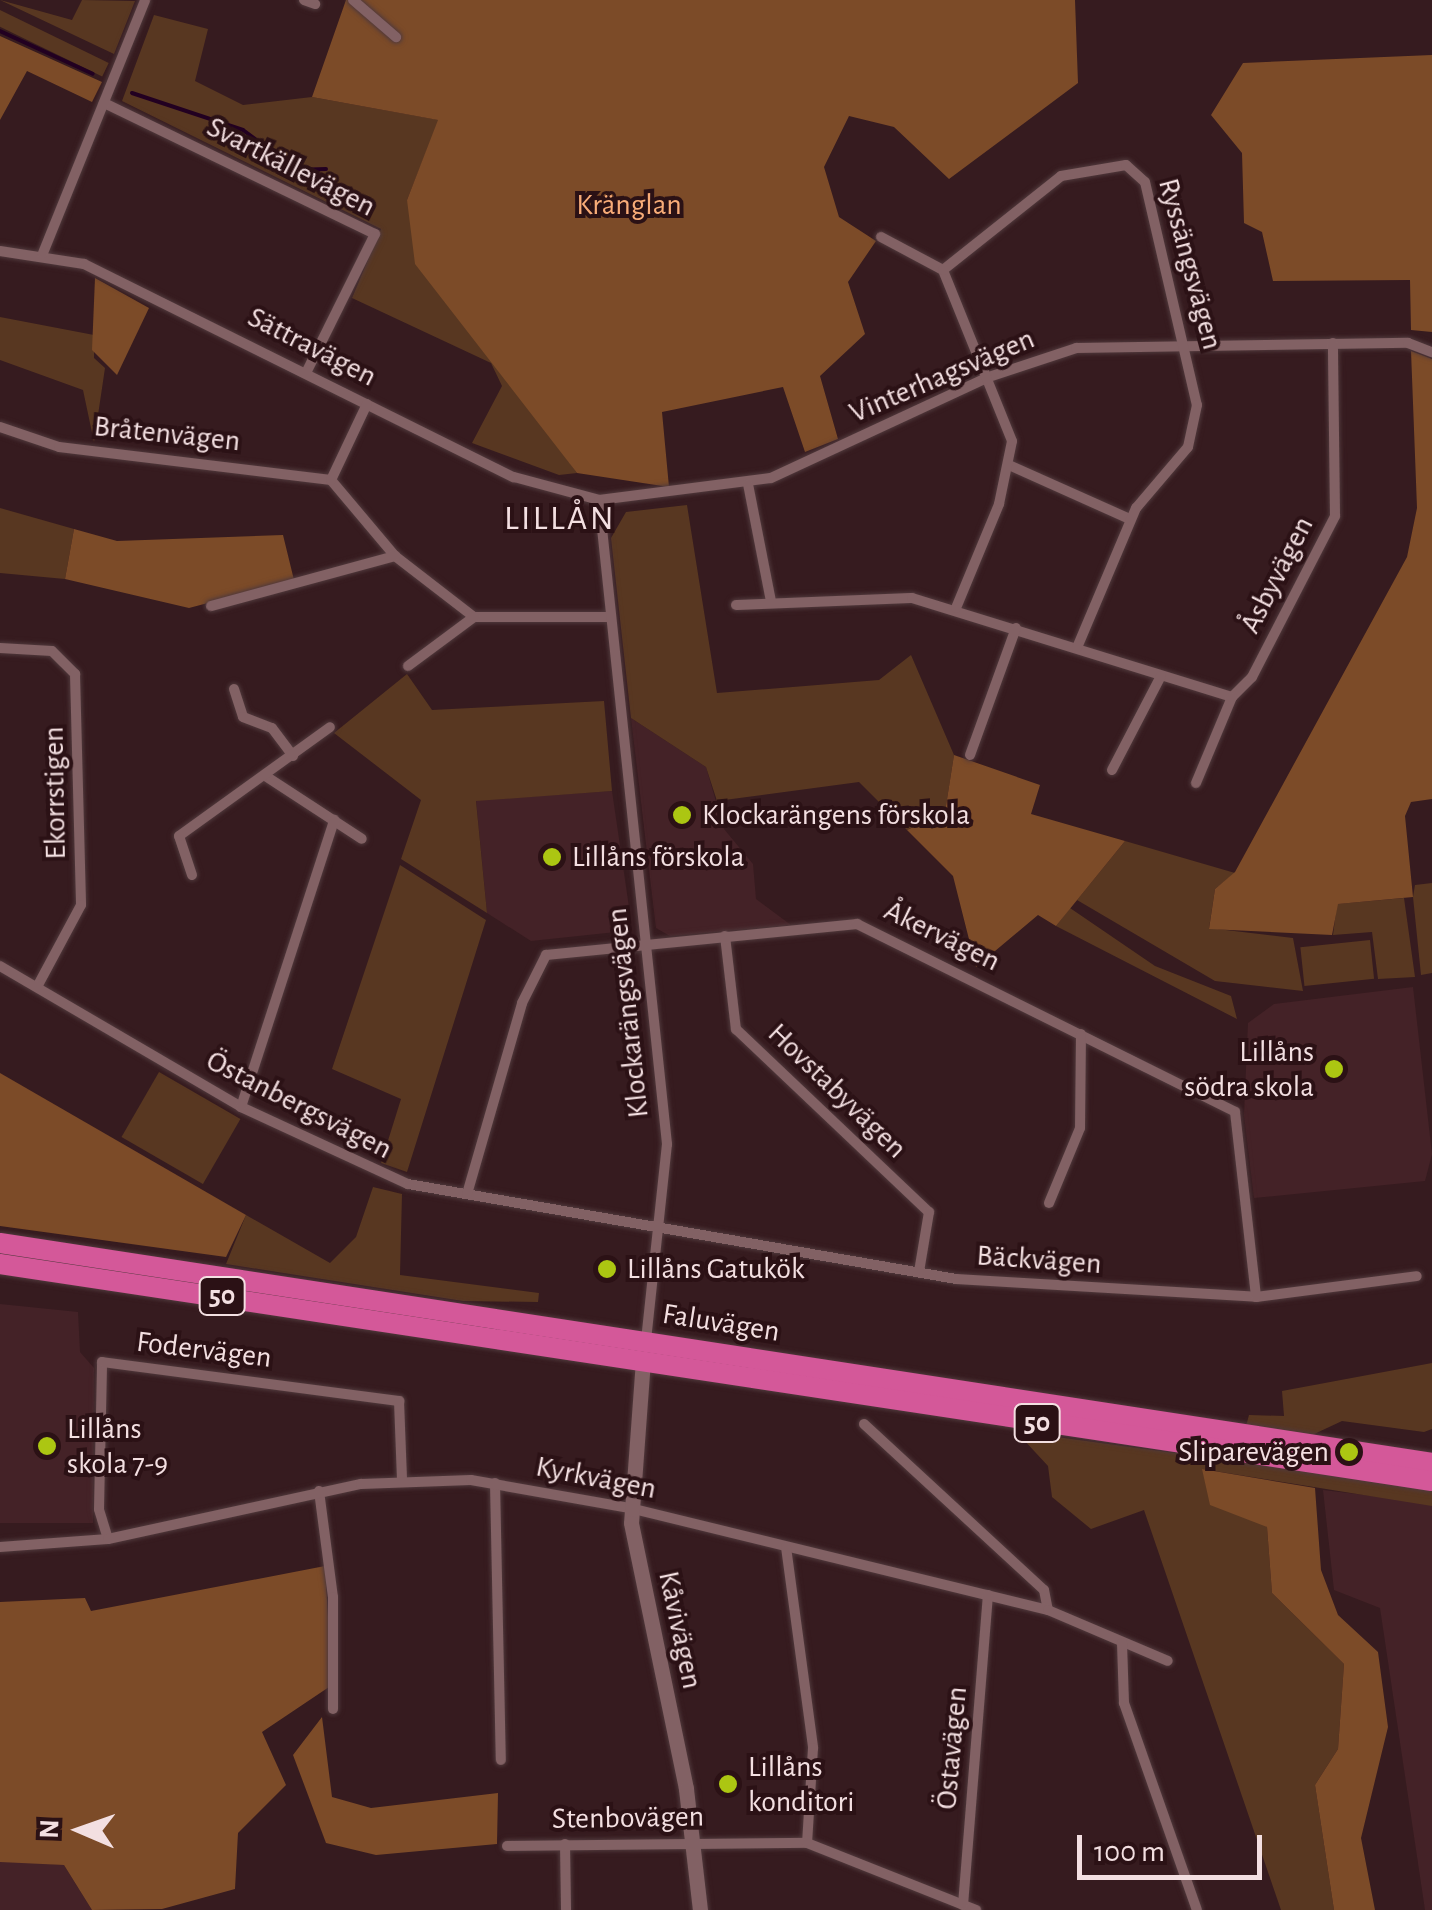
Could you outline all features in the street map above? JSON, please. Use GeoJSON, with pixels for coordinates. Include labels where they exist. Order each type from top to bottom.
{"type":"FeatureCollection","features":[{"type":"Feature","properties":{"kind":"highway","name":"Faluvägen"},"geometry":{"type":"LineString","coordinates":[[0,1243],[1432,1481]]}},
{"type":"Feature","properties":{"kind":"highway","name":"Faluvägen"},"geometry":{"type":"LineString","coordinates":[[0,1264],[554,1335]]}},
{"type":"Feature","properties":{"kind":"highway","name":"Faluvägen"},"geometry":{"type":"LineString","coordinates":[[644,1351],[1432,1462]]}},
{"type":"Feature","properties":{"kind":"street"},"geometry":{"type":"LineString","coordinates":[[43,253],[145,0]]}},
{"type":"Feature","properties":{"kind":"street"},"geometry":{"type":"LineString","coordinates":[[354,0],[396,37]]}},
{"type":"Feature","properties":{"kind":"street","name":"Svartkällevägen"},"geometry":{"type":"LineString","coordinates":[[104,103],[375,234],[307,371]]}},
{"type":"Feature","properties":{"kind":"street","name":"Ryssängsvägen"},"geometry":{"type":"LineString","coordinates":[[943,270],[1061,176],[1126,166],[1145,182],[1189,344],[1197,405],[1188,447],[1130,519],[1077,648]]}},
{"type":"Feature","properties":{"kind":"street"},"geometry":{"type":"LineString","coordinates":[[882,236],[943,270],[1009,426],[1009,466],[956,608]]}},
{"type":"Feature","properties":{"kind":"street","name":"Sättravägen"},"geometry":{"type":"LineString","coordinates":[[0,251],[43,253],[307,371],[514,477],[598,500]]}},
{"type":"Feature","properties":{"kind":"street","name":"Vinterhagsvägen"},"geometry":{"type":"LineString","coordinates":[[598,500],[748,484],[989,377],[1076,348],[1408,342],[1432,352]]}},
{"type":"Feature","properties":{"kind":"street","name":"Åsbyvägen"},"geometry":{"type":"LineString","coordinates":[[1196,782],[1232,697],[1252,677],[1335,516],[1333,344]]}},
{"type":"Feature","properties":{"kind":"street"},"geometry":{"type":"LineString","coordinates":[[367,404],[332,480],[395,556],[474,618]]}},
{"type":"Feature","properties":{"kind":"street","name":"Bråtenvägen"},"geometry":{"type":"LineString","coordinates":[[0,427],[59,447],[332,480]]}},
{"type":"Feature","properties":{"kind":"street"},"geometry":{"type":"LineString","coordinates":[[1009,466],[1130,519]]}},
{"type":"Feature","properties":{"kind":"street"},"geometry":{"type":"LineString","coordinates":[[748,484],[771,601]]}},
{"type":"Feature","properties":{"kind":"street","name":"Klockarängsvägen"},"geometry":{"type":"LineString","coordinates":[[598,500],[667,1144],[644,1351]]}},
{"type":"Feature","properties":{"kind":"street"},"geometry":{"type":"LineString","coordinates":[[211,606],[395,556]]}},
{"type":"Feature","properties":{"kind":"street"},"geometry":{"type":"LineString","coordinates":[[736,605],[884,592],[956,608],[1232,697]]}},
{"type":"Feature","properties":{"kind":"street"},"geometry":{"type":"LineString","coordinates":[[408,666],[474,618],[608,617]]}},
{"type":"Feature","properties":{"kind":"street"},"geometry":{"type":"LineString","coordinates":[[970,755],[1016,628]]}},
{"type":"Feature","properties":{"kind":"street","name":"Ekorrstigen"},"geometry":{"type":"LineString","coordinates":[[0,648],[52,651],[75,674],[80,905],[37,987]]}},
{"type":"Feature","properties":{"kind":"street"},"geometry":{"type":"LineString","coordinates":[[1112,770],[1161,676]]}},
{"type":"Feature","properties":{"kind":"street"},"geometry":{"type":"LineString","coordinates":[[234,690],[243,717],[272,728],[293,756]]}},
{"type":"Feature","properties":{"kind":"street"},"geometry":{"type":"LineString","coordinates":[[192,874],[179,836],[267,777],[330,727]]}},
{"type":"Feature","properties":{"kind":"street"},"geometry":{"type":"LineString","coordinates":[[267,777],[362,839]]}},
{"type":"Feature","properties":{"kind":"street"},"geometry":{"type":"LineString","coordinates":[[241,1107],[334,820]]}},
{"type":"Feature","properties":{"kind":"street","name":"Åkervägen"},"geometry":{"type":"LineString","coordinates":[[467,1194],[534,966],[546,955],[866,926],[1235,1112],[1256,1298]]}},
{"type":"Feature","properties":{"kind":"street","name":"Hovstabyvägen"},"geometry":{"type":"LineString","coordinates":[[725,936],[736,1029],[928,1212],[918,1272]]}},
{"type":"Feature","properties":{"kind":"street","name":"Östanbergsvägen"},"geometry":{"type":"LineString","coordinates":[[0,966],[241,1107],[392,1180],[660,1226]]}},
{"type":"Feature","properties":{"kind":"street"},"geometry":{"type":"LineString","coordinates":[[1048,1202],[1082,1115],[1082,1034]]}},
{"type":"Feature","properties":{"kind":"street","name":"Bäckvägen"},"geometry":{"type":"LineString","coordinates":[[660,1226],[918,1272],[1256,1298],[1417,1276]]}},
{"type":"Feature","properties":{"kind":"street","name":"Kåvivägen"},"geometry":{"type":"LineString","coordinates":[[644,1351],[630,1508],[694,1840],[700,1910]]}},
{"type":"Feature","properties":{"kind":"street","name":"Fodervägen"},"geometry":{"type":"LineString","coordinates":[[108,1539],[99,1508],[102,1362],[399,1401],[402,1479]]}},
{"type":"Feature","properties":{"kind":"street"},"geometry":{"type":"LineString","coordinates":[[864,1424],[1044,1590],[1048,1610]]}},
{"type":"Feature","properties":{"kind":"street","name":"Kyrkvägen"},"geometry":{"type":"LineString","coordinates":[[0,1547],[108,1539],[319,1490],[402,1479],[496,1483],[630,1508],[1048,1610],[1168,1661]]}},
{"type":"Feature","properties":{"kind":"street"},"geometry":{"type":"LineString","coordinates":[[496,1483],[501,1760]]}},
{"type":"Feature","properties":{"kind":"street"},"geometry":{"type":"LineString","coordinates":[[319,1490],[333,1597],[334,1709]]}},
{"type":"Feature","properties":{"kind":"street"},"geometry":{"type":"LineString","coordinates":[[786,1547],[813,1748],[807,1842]]}},
{"type":"Feature","properties":{"kind":"street","name":"Östavägen"},"geometry":{"type":"LineString","coordinates":[[963,1905],[988,1595]]}},
{"type":"Feature","properties":{"kind":"street"},"geometry":{"type":"LineString","coordinates":[[1122,1643],[1124,1703],[1197,1910]]}},
{"type":"Feature","properties":{"kind":"street","name":"Stenbovägen"},"geometry":{"type":"LineString","coordinates":[[507,1846],[694,1840],[807,1842],[976,1910]]}},
{"type":"Feature","properties":{"kind":"street"},"geometry":{"type":"LineString","coordinates":[[566,1844],[566,1910]]}},
{"type":"Feature","properties":{"kind":"shaded area"},"geometry":{"type":"Polygon","coordinates":[[[0,0],[72,20],[82,0],[135,1],[114,54],[0,0]]]}},
{"type":"Feature","properties":{"kind":"shaded area"},"geometry":{"type":"Polygon","coordinates":[[[0,10],[109,63],[102,77],[0,27],[0,10]]]}},
{"type":"Feature","properties":{"kind":"shaded area"},"geometry":{"type":"Polygon","coordinates":[[[154,15],[208,29],[195,81],[243,105],[312,97],[439,120],[407,200],[508,377],[577,473],[559,475],[472,443],[502,386],[491,363],[352,298],[381,229],[122,101],[154,15]]]}},
{"type":"Feature","properties":{"kind":"shaded area"},"geometry":{"type":"Polygon","coordinates":[[[0,317],[94,335],[94,358],[105,368],[94,442],[83,390],[0,360],[0,317]]]}},
{"type":"Feature","properties":{"kind":"shaded area"},"geometry":{"type":"Polygon","coordinates":[[[687,505],[717,693],[879,680],[911,655],[954,755],[945,812],[907,830],[859,782],[717,801],[706,767],[631,718],[611,538],[626,512],[687,505]]]}},
{"type":"Feature","properties":{"kind":"shaded area"},"geometry":{"type":"Polygon","coordinates":[[[0,508],[74,529],[65,579],[0,573],[0,508]]]}},
{"type":"Feature","properties":{"kind":"shaded area"},"geometry":{"type":"Polygon","coordinates":[[[407,674],[432,710],[604,701],[612,791],[476,801],[487,913],[401,859],[421,800],[334,733],[407,674]]]}},
{"type":"Feature","properties":{"kind":"shaded area","name":"Klockarängens förskola"},"geometry":{"type":"Polygon","coordinates":[[[631,718],[706,767],[724,829],[753,864],[756,899],[791,925],[670,936],[656,928],[631,718]]]}},
{"type":"Feature","properties":{"kind":"shaded area","name":"Lillåns förskola"},"geometry":{"type":"Polygon","coordinates":[[[612,791],[630,914],[616,932],[531,941],[487,913],[476,800],[612,791]]]}},
{"type":"Feature","properties":{"kind":"shaded area"},"geometry":{"type":"Polygon","coordinates":[[[1125,841],[1235,873],[1215,889],[1209,928],[1293,938],[1303,991],[1215,981],[1077,900],[1125,841]]]}},
{"type":"Feature","properties":{"kind":"shaded area"},"geometry":{"type":"Polygon","coordinates":[[[400,865],[486,920],[407,1172],[381,1163],[401,1099],[332,1069],[400,865]]]}},
{"type":"Feature","properties":{"kind":"shaded area"},"geometry":{"type":"Polygon","coordinates":[[[1432,883],[1432,973],[1421,975],[1413,897],[1415,885],[1432,883]]]}},
{"type":"Feature","properties":{"kind":"shaded area"},"geometry":{"type":"Polygon","coordinates":[[[1404,898],[1415,977],[1378,979],[1372,932],[1333,935],[1337,904],[1404,898]]]}},
{"type":"Feature","properties":{"kind":"shaded area"},"geometry":{"type":"Polygon","coordinates":[[[1070,908],[1155,966],[1231,996],[1237,1019],[1056,926],[1070,908]]]}},
{"type":"Feature","properties":{"kind":"shaded area"},"geometry":{"type":"Polygon","coordinates":[[[1370,940],[1374,979],[1304,986],[1300,947],[1370,940]]]}},
{"type":"Feature","properties":{"kind":"shaded area","name":"Lillåns södra skola"},"geometry":{"type":"Polygon","coordinates":[[[1413,987],[1432,1154],[1425,1181],[1254,1198],[1244,1115],[1248,1023],[1274,1004],[1413,987]]]}},
{"type":"Feature","properties":{"kind":"shaded area"},"geometry":{"type":"Polygon","coordinates":[[[159,1072],[240,1119],[203,1184],[122,1137],[159,1072]]]}},
{"type":"Feature","properties":{"kind":"shaded area"},"geometry":{"type":"Polygon","coordinates":[[[373,1187],[402,1194],[400,1275],[539,1293],[538,1302],[463,1301],[226,1264],[246,1215],[330,1263],[356,1237],[373,1187]]]}},
{"type":"Feature","properties":{"kind":"shaded area","name":"Lillåns skola 7-9"},"geometry":{"type":"Polygon","coordinates":[[[0,1304],[78,1312],[80,1352],[94,1368],[93,1523],[0,1523],[0,1304]]]}},
{"type":"Feature","properties":{"kind":"shaded area"},"geometry":{"type":"Polygon","coordinates":[[[1432,1363],[1432,1429],[1424,1432],[1342,1421],[1310,1436],[1246,1426],[1249,1415],[1284,1416],[1282,1391],[1432,1363]]]}},
{"type":"Feature","properties":{"kind":"shaded area"},"geometry":{"type":"Polygon","coordinates":[[[1035,1434],[1432,1488],[1432,1506],[1202,1469],[1267,1527],[1272,1593],[1344,1664],[1338,1749],[1315,1785],[1334,1910],[1281,1910],[1144,1510],[1091,1529],[1052,1497],[1048,1466],[1023,1439],[1035,1434]]]}},
{"type":"Feature","properties":{"kind":"shaded area"},"geometry":{"type":"Polygon","coordinates":[[[1323,1490],[1432,1503],[1432,1910],[1425,1910],[1380,1608],[1334,1590],[1323,1490]]]}},
{"type":"Feature","properties":{"kind":"shaded area"},"geometry":{"type":"Polygon","coordinates":[[[0,1862],[64,1865],[92,1910],[0,1910],[0,1862]]]}},
{"type":"Feature","properties":{"kind":"green space","name":"Kränglan"},"geometry":{"type":"Polygon","coordinates":[[[346,0],[1075,0],[1078,83],[949,179],[894,127],[849,116],[824,167],[839,217],[876,241],[848,282],[865,334],[820,376],[838,439],[805,452],[783,387],[662,412],[669,487],[577,473],[415,264],[407,200],[438,120],[312,97],[346,0]]]}},
{"type":"Feature","properties":{"kind":"green space"},"geometry":{"type":"Polygon","coordinates":[[[0,36],[102,82],[92,102],[27,71],[0,120],[0,36]]]}},
{"type":"Feature","properties":{"kind":"green space"},"geometry":{"type":"Polygon","coordinates":[[[1432,55],[1432,332],[1411,330],[1410,280],[1273,281],[1262,232],[1244,223],[1242,153],[1211,115],[1243,63],[1432,55]]]}},
{"type":"Feature","properties":{"kind":"green space"},"geometry":{"type":"Polygon","coordinates":[[[95,278],[149,308],[117,375],[92,350],[95,278]]]}},
{"type":"Feature","properties":{"kind":"green space"},"geometry":{"type":"Polygon","coordinates":[[[1411,351],[1432,359],[1432,799],[1411,802],[1405,816],[1413,897],[1338,904],[1332,935],[1209,929],[1215,889],[1235,872],[1407,557],[1417,508],[1411,351]]]}},
{"type":"Feature","properties":{"kind":"green space"},"geometry":{"type":"Polygon","coordinates":[[[74,529],[117,541],[283,535],[294,580],[189,608],[65,579],[74,529]]]}},
{"type":"Feature","properties":{"kind":"green space"},"geometry":{"type":"Polygon","coordinates":[[[954,755],[1040,785],[1031,814],[1125,841],[1056,926],[1038,915],[976,967],[953,876],[907,830],[945,812],[954,755]]]}},
{"type":"Feature","properties":{"kind":"green space"},"geometry":{"type":"Polygon","coordinates":[[[0,1073],[246,1215],[226,1257],[0,1226],[0,1073]]]}},
{"type":"Feature","properties":{"kind":"green space"},"geometry":{"type":"Polygon","coordinates":[[[1202,1469],[1315,1488],[1321,1570],[1338,1615],[1378,1652],[1388,1727],[1361,1838],[1375,1910],[1334,1910],[1315,1785],[1338,1749],[1344,1664],[1272,1593],[1267,1527],[1210,1505],[1202,1469]]]}},
{"type":"Feature","properties":{"kind":"green space"},"geometry":{"type":"Polygon","coordinates":[[[325,1566],[332,1685],[262,1732],[286,1785],[238,1833],[235,1889],[162,1909],[92,1910],[64,1865],[0,1862],[0,1602],[85,1598],[91,1611],[325,1566]]]}},
{"type":"Feature","properties":{"kind":"green space"},"geometry":{"type":"Polygon","coordinates":[[[322,1717],[332,1797],[371,1808],[498,1793],[497,1844],[376,1855],[326,1843],[293,1755],[322,1717]]]}},
{"type":"Feature","properties":{"kind":"waterway"},"geometry":{"type":"LineString","coordinates":[[0,31],[93,74]]}},
{"type":"Feature","properties":{"kind":"waterway"},"geometry":{"type":"LineString","coordinates":[[132,93],[243,130],[296,170],[326,169]]}},
{"type":"Feature","properties":{"kind":"place","name":"Klockarängens förskola"},"geometry":{"type":"Point","coordinates":[682,815]}},
{"type":"Feature","properties":{"kind":"place","name":"Lillåns förskola"},"geometry":{"type":"Point","coordinates":[552,857]}},
{"type":"Feature","properties":{"kind":"place","name":"Lillåns södra skola"},"geometry":{"type":"Point","coordinates":[1334,1069]}},
{"type":"Feature","properties":{"kind":"place","name":"Lillåns Gatukök"},"geometry":{"type":"Point","coordinates":[607,1269]}},
{"type":"Feature","properties":{"kind":"place","name":"Lillåns skola 7-9"},"geometry":{"type":"Point","coordinates":[47,1446]}},
{"type":"Feature","properties":{"kind":"place","name":"Sliparevägen"},"geometry":{"type":"Point","coordinates":[1349,1452]}},
{"type":"Feature","properties":{"kind":"place","name":"Lillåns konditori"},"geometry":{"type":"Point","coordinates":[728,1784]}},
{"type":"Feature","properties":{"kind":"district","name":"LILLÅN"},"geometry":{"type":"Point","coordinates":[560,519]}}]}
